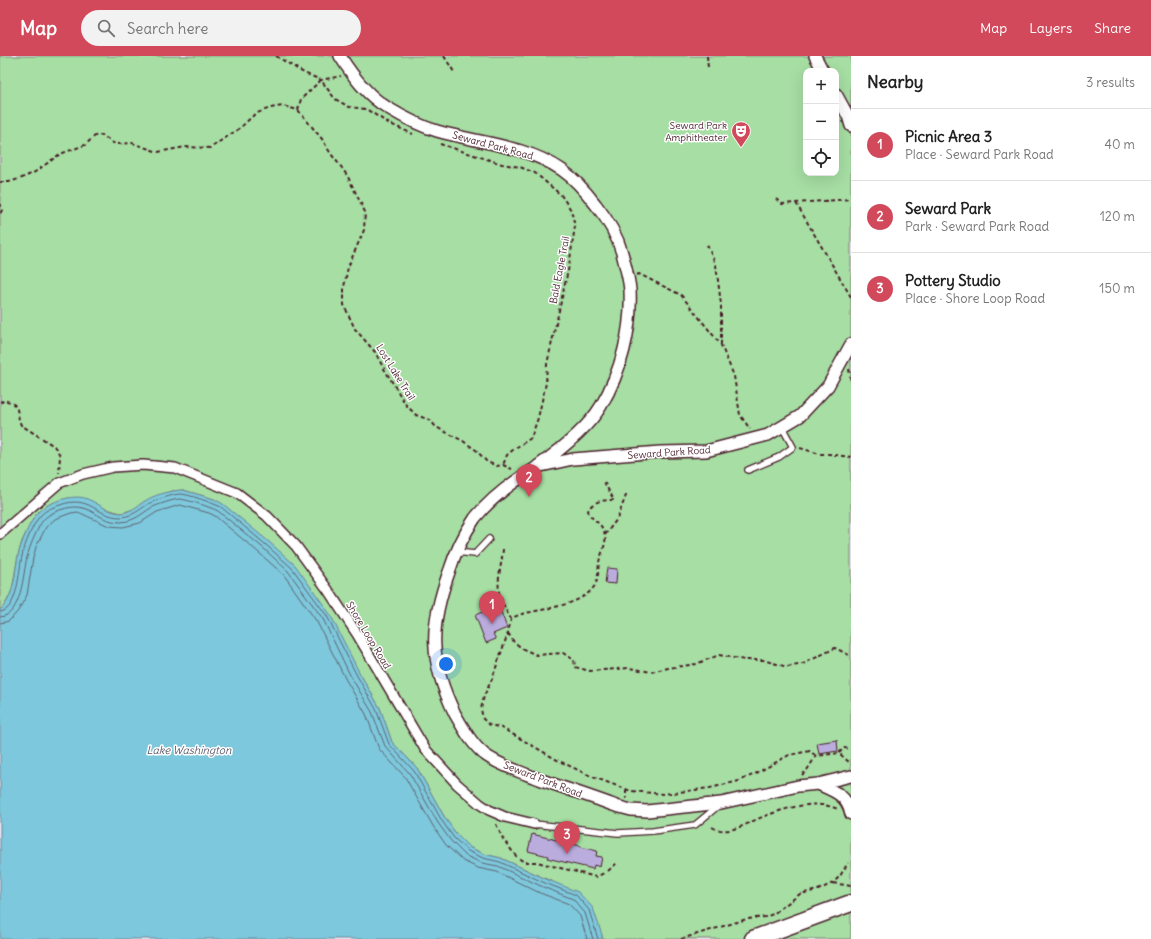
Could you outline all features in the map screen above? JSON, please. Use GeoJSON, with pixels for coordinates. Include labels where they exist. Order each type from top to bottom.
{"type":"FeatureCollection","features":[{"type":"Feature","properties":{"kind":"main road"},"geometry":{"type":"LineString","coordinates":[[753,939],[851,903]]}},
{"type":"Feature","properties":{"kind":"street","name":"Seward Park Road"},"geometry":{"type":"LineString","coordinates":[[340,56],[363,88],[384,106],[414,122],[436,131],[530,154],[564,171],[589,195],[612,228],[621,250],[628,276],[630,291],[628,326],[619,369],[600,407],[581,431],[538,467],[519,479],[488,504],[475,519],[456,552],[440,595],[434,637],[438,672],[444,692],[469,739],[484,754],[505,766],[631,810],[647,811],[721,803],[851,776]]}},
{"type":"Feature","properties":{"kind":"street"},"geometry":{"type":"LineString","coordinates":[[815,56],[821,68]]}},
{"type":"Feature","properties":{"kind":"street"},"geometry":{"type":"LineString","coordinates":[[839,100],[848,116],[851,126]]}},
{"type":"Feature","properties":{"kind":"street","name":"Seward Park Road"},"geometry":{"type":"LineString","coordinates":[[538,467],[573,459],[660,452],[706,451],[768,435],[800,416],[828,386],[851,344]]}},
{"type":"Feature","properties":{"kind":"street","name":"Shore Loop Road"},"geometry":{"type":"LineString","coordinates":[[0,534],[59,483],[83,474],[113,467],[143,465],[176,468],[237,493],[267,516],[296,546],[328,590],[357,634],[425,749],[457,784],[489,810],[505,817],[534,824]]}},
{"type":"Feature","properties":{"kind":"street","name":"Seward Park Road"},"geometry":{"type":"LineString","coordinates":[[818,784],[838,793],[849,805],[846,812]]}},
{"type":"Feature","properties":{"kind":"lane"},"geometry":{"type":"LineString","coordinates":[[748,470],[779,457],[793,448],[782,427]]}},
{"type":"Feature","properties":{"kind":"lane"},"geometry":{"type":"LineString","coordinates":[[456,552],[475,554],[489,539]]}},
{"type":"Feature","properties":{"kind":"lane","name":"Shore Loop Road"},"geometry":{"type":"LineString","coordinates":[[534,824],[618,833],[653,832],[694,825],[721,803]]}},
{"type":"Feature","properties":{"kind":"path"},"geometry":{"type":"LineString","coordinates":[[276,56],[304,73],[321,80],[335,99],[349,107],[366,109],[388,123],[414,135]]}},
{"type":"Feature","properties":{"kind":"path"},"geometry":{"type":"LineString","coordinates":[[444,56],[454,72]]}},
{"type":"Feature","properties":{"kind":"path"},"geometry":{"type":"LineString","coordinates":[[707,56],[708,68]]}},
{"type":"Feature","properties":{"kind":"path"},"geometry":{"type":"LineString","coordinates":[[0,182],[22,178],[47,164],[60,154],[85,145],[95,136],[102,135],[113,143],[132,143],[158,152],[185,147],[210,148],[240,128],[255,114],[270,108],[283,106],[298,110],[301,99],[321,80],[352,74]]}},
{"type":"Feature","properties":{"kind":"path","name":"Lost Lake Trail"},"geometry":{"type":"LineString","coordinates":[[298,110],[322,139],[348,177],[365,212],[364,230],[348,267],[344,287],[344,305],[355,329],[375,352],[403,399],[416,415],[430,420],[436,427],[463,441],[476,450],[487,462],[497,466],[503,465],[512,469]]}},
{"type":"Feature","properties":{"kind":"path","name":"Bald Eagle Trail"},"geometry":{"type":"LineString","coordinates":[[440,144],[502,164],[520,167],[535,173],[561,195],[571,210],[575,226],[569,266],[547,364],[546,383],[538,418],[531,438],[507,455],[503,465]]}},
{"type":"Feature","properties":{"kind":"path"},"geometry":{"type":"LineString","coordinates":[[776,198],[782,204],[851,199]]}},
{"type":"Feature","properties":{"kind":"path"},"geometry":{"type":"LineString","coordinates":[[0,203],[2,210],[0,214]]}},
{"type":"Feature","properties":{"kind":"path"},"geometry":{"type":"LineString","coordinates":[[796,203],[851,297]]}},
{"type":"Feature","properties":{"kind":"path"},"geometry":{"type":"LineString","coordinates":[[707,245],[716,265],[722,304],[721,345]]}},
{"type":"Feature","properties":{"kind":"path"},"geometry":{"type":"LineString","coordinates":[[628,276],[639,274],[681,295],[721,345],[734,376],[740,415],[754,435],[754,439]]}},
{"type":"Feature","properties":{"kind":"path"},"geometry":{"type":"LineString","coordinates":[[0,401],[2,402],[4,400],[16,405],[21,425],[54,446],[60,455],[59,483]]}},
{"type":"Feature","properties":{"kind":"path"},"geometry":{"type":"LineString","coordinates":[[793,448],[798,447],[820,454],[851,457]]}},
{"type":"Feature","properties":{"kind":"path"},"geometry":{"type":"LineString","coordinates":[[511,619],[514,616],[567,604],[580,598],[593,589],[598,576],[605,535],[598,522],[591,517],[588,511],[589,507],[596,502],[614,500],[604,482]]}},
{"type":"Feature","properties":{"kind":"path"},"geometry":{"type":"LineString","coordinates":[[605,535],[617,519],[627,493]]}},
{"type":"Feature","properties":{"kind":"path"},"geometry":{"type":"LineString","coordinates":[[504,549],[499,579],[499,592],[511,619],[508,633],[492,679],[484,696],[482,709],[483,720],[490,725],[502,728],[559,761],[593,778],[631,791],[664,794],[710,788],[738,781],[789,755],[810,751],[816,756],[839,753],[844,748],[851,749]]}},
{"type":"Feature","properties":{"kind":"path"},"geometry":{"type":"LineString","coordinates":[[508,633],[514,642],[523,649],[537,655],[563,653],[574,660],[575,667],[590,671],[629,668],[651,672],[696,664],[719,655],[744,660],[763,660],[787,666],[803,664],[835,648],[851,656]]}},
{"type":"Feature","properties":{"kind":"path"},"geometry":{"type":"LineString","coordinates":[[839,753],[851,764]]}},
{"type":"Feature","properties":{"kind":"path"},"geometry":{"type":"LineString","coordinates":[[801,775],[807,770],[816,756]]}},
{"type":"Feature","properties":{"kind":"path"},"geometry":{"type":"LineString","coordinates":[[698,790],[699,796]]}},
{"type":"Feature","properties":{"kind":"path"},"geometry":{"type":"LineString","coordinates":[[712,827],[722,831],[731,829],[764,816],[808,805],[829,806],[846,812]]}},
{"type":"Feature","properties":{"kind":"path"},"geometry":{"type":"LineString","coordinates":[[489,810],[503,839],[516,856],[524,862],[537,862],[596,877],[607,872],[618,862]]}},
{"type":"Feature","properties":{"kind":"path"},"geometry":{"type":"LineString","coordinates":[[681,939],[747,919],[765,917],[773,914],[800,894],[818,890],[833,883],[840,876],[848,863]]}},
{"type":"Feature","properties":{"kind":"path"},"geometry":{"type":"LineString","coordinates":[[833,883],[851,886]]}},
{"type":"Feature","properties":{"kind":"green space"},"geometry":{"type":"Polygon","coordinates":[[[0,56],[851,56],[851,939],[602,939],[602,935],[551,880],[501,858],[484,854],[469,847],[457,835],[445,818],[417,768],[392,742],[380,708],[359,672],[214,499],[183,490],[172,491],[145,501],[134,509],[121,513],[68,498],[48,505],[33,519],[22,541],[12,590],[5,605],[0,610],[0,56]]]}},
{"type":"Feature","properties":{"kind":"water","name":"Lake Washington"},"geometry":{"type":"Polygon","coordinates":[[[183,490],[214,499],[223,504],[295,565],[330,614],[359,672],[380,708],[392,742],[417,768],[445,818],[457,835],[469,847],[484,854],[501,858],[578,892],[593,908],[602,939],[0,939],[0,610],[9,598],[11,592],[15,578],[19,551],[23,539],[35,515],[51,503],[62,499],[73,497],[83,498],[115,512],[121,513],[131,510],[158,495],[183,490]]]}},
{"type":"Feature","properties":{"kind":"building"},"geometry":{"type":"Polygon","coordinates":[[[607,568],[617,569],[616,584],[605,583],[607,568]]]}},
{"type":"Feature","properties":{"kind":"building"},"geometry":{"type":"Polygon","coordinates":[[[485,611],[488,617],[501,612],[507,628],[493,634],[496,639],[486,643],[475,615],[485,611]]]}},
{"type":"Feature","properties":{"kind":"building"},"geometry":{"type":"Polygon","coordinates":[[[837,740],[838,751],[819,754],[817,743],[837,740]]]}},
{"type":"Feature","properties":{"kind":"building"},"geometry":{"type":"Polygon","coordinates":[[[532,834],[597,851],[596,856],[602,857],[600,867],[594,865],[593,869],[547,858],[548,856],[528,851],[532,834]]]}},
{"type":"Feature","properties":{"kind":"place","name":"Seward Park Amphitheater"},"geometry":{"type":"Point","coordinates":[741,148]}},
{"type":"Feature","properties":{"kind":"place","name":"Seward Park"},"geometry":{"type":"Point","coordinates":[529,497]}},
{"type":"Feature","properties":{"kind":"place","name":"Picnic Area 3"},"geometry":{"type":"Point","coordinates":[492,624]}},
{"type":"Feature","properties":{"kind":"place","name":"Pottery Studio"},"geometry":{"type":"Point","coordinates":[567,854]}}]}
